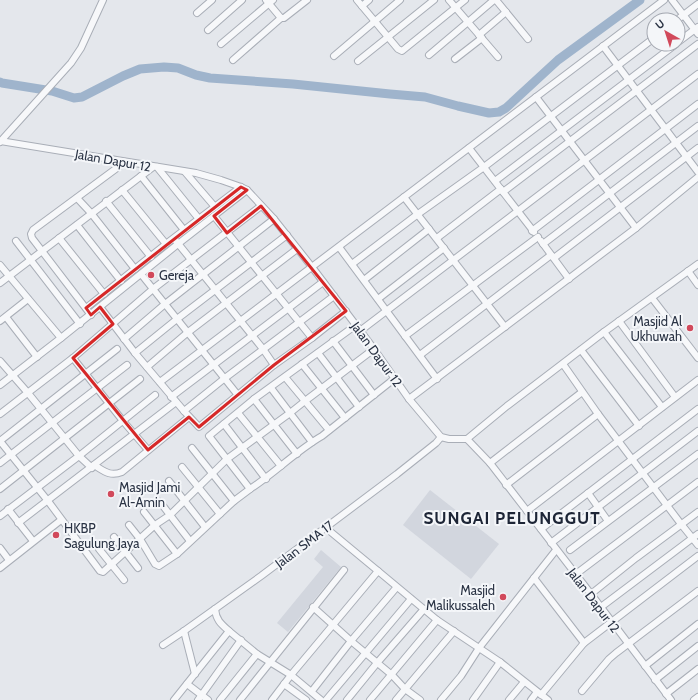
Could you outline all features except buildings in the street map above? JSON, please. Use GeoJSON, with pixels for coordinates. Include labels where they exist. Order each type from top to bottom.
{"type":"FeatureCollection","features":[{"type":"Feature","properties":{"kind":"street"},"geometry":{"type":"LineString","coordinates":[[0,141],[65,71],[81,48],[103,0]]}},
{"type":"Feature","properties":{"kind":"street"},"geometry":{"type":"LineString","coordinates":[[197,13],[212,0]]}},
{"type":"Feature","properties":{"kind":"street"},"geometry":{"type":"LineString","coordinates":[[208,30],[242,0]]}},
{"type":"Feature","properties":{"kind":"street"},"geometry":{"type":"LineString","coordinates":[[233,60],[281,18],[284,18],[307,0]]}},
{"type":"Feature","properties":{"kind":"street"},"geometry":{"type":"LineString","coordinates":[[357,0],[398,49],[404,50],[464,0]]}},
{"type":"Feature","properties":{"kind":"street"},"geometry":{"type":"LineString","coordinates":[[362,6],[369,0]]}},
{"type":"Feature","properties":{"kind":"street"},"geometry":{"type":"LineString","coordinates":[[334,56],[400,0]]}},
{"type":"Feature","properties":{"kind":"street"},"geometry":{"type":"LineString","coordinates":[[358,61],[434,0]]}},
{"type":"Feature","properties":{"kind":"street"},"geometry":{"type":"LineString","coordinates":[[449,0],[498,57]]}},
{"type":"Feature","properties":{"kind":"street"},"geometry":{"type":"LineString","coordinates":[[429,55],[495,0],[528,40]]}},
{"type":"Feature","properties":{"kind":"street"},"geometry":{"type":"LineString","coordinates":[[160,382],[201,349],[277,294],[664,0]]}},
{"type":"Feature","properties":{"kind":"street"},"geometry":{"type":"LineString","coordinates":[[672,0],[682,12]]}},
{"type":"Feature","properties":{"kind":"street"},"geometry":{"type":"LineString","coordinates":[[221,44],[269,1],[281,18]]}},
{"type":"Feature","properties":{"kind":"street"},"geometry":{"type":"LineString","coordinates":[[686,13],[698,4]]}},
{"type":"Feature","properties":{"kind":"street"},"geometry":{"type":"LineString","coordinates":[[455,59],[506,12]]}},
{"type":"Feature","properties":{"kind":"street"},"geometry":{"type":"LineString","coordinates":[[686,17],[697,30],[686,37]]}},
{"type":"Feature","properties":{"kind":"street"},"geometry":{"type":"LineString","coordinates":[[352,264],[418,214],[484,167],[646,44]]}},
{"type":"Feature","properties":{"kind":"street"},"geometry":{"type":"LineString","coordinates":[[436,238],[570,141],[698,44]]}},
{"type":"Feature","properties":{"kind":"street"},"geometry":{"type":"LineString","coordinates":[[603,46],[698,172]]}},
{"type":"Feature","properties":{"kind":"street"},"geometry":{"type":"LineString","coordinates":[[495,181],[665,52]]}},
{"type":"Feature","properties":{"kind":"street"},"geometry":{"type":"LineString","coordinates":[[360,331],[698,74]]}},
{"type":"Feature","properties":{"kind":"street"},"geometry":{"type":"LineString","coordinates":[[536,96],[598,180],[636,228]]}},
{"type":"Feature","properties":{"kind":"street"},"geometry":{"type":"LineString","coordinates":[[532,231],[698,104]]}},
{"type":"Feature","properties":{"kind":"street"},"geometry":{"type":"LineString","coordinates":[[543,244],[698,126]]}},
{"type":"Feature","properties":{"kind":"street","name":"Jalan Dapur 12"},"geometry":{"type":"LineString","coordinates":[[0,141],[185,172],[221,180],[244,189],[274,219],[287,235],[374,349],[409,399],[441,437]]}},
{"type":"Feature","properties":{"kind":"street"},"geometry":{"type":"LineString","coordinates":[[469,148],[569,279]]}},
{"type":"Feature","properties":{"kind":"street"},"geometry":{"type":"LineString","coordinates":[[420,355],[698,148]]}},
{"type":"Feature","properties":{"kind":"street"},"geometry":{"type":"LineString","coordinates":[[91,315],[42,251],[32,236],[33,230],[125,162]]}},
{"type":"Feature","properties":{"kind":"street"},"geometry":{"type":"LineString","coordinates":[[0,283],[77,225],[106,201],[155,167],[199,219]]}},
{"type":"Feature","properties":{"kind":"street"},"geometry":{"type":"LineString","coordinates":[[185,172],[215,207]]}},
{"type":"Feature","properties":{"kind":"street"},"geometry":{"type":"LineString","coordinates":[[141,176],[184,230]]}},
{"type":"Feature","properties":{"kind":"street"},"geometry":{"type":"LineString","coordinates":[[409,399],[636,228],[698,177]]}},
{"type":"Feature","properties":{"kind":"street"},"geometry":{"type":"LineString","coordinates":[[86,308],[184,230],[215,207],[244,189]]}},
{"type":"Feature","properties":{"kind":"street"},"geometry":{"type":"LineString","coordinates":[[0,385],[80,324],[214,216],[244,189]]}},
{"type":"Feature","properties":{"kind":"street"},"geometry":{"type":"LineString","coordinates":[[122,190],[166,244]]}},
{"type":"Feature","properties":{"kind":"street"},"geometry":{"type":"LineString","coordinates":[[404,197],[505,328]]}},
{"type":"Feature","properties":{"kind":"street"},"geometry":{"type":"LineString","coordinates":[[78,198],[135,269]]}},
{"type":"Feature","properties":{"kind":"street"},"geometry":{"type":"LineString","coordinates":[[106,201],[151,257]]}},
{"type":"Feature","properties":{"kind":"street"},"geometry":{"type":"LineString","coordinates":[[0,414],[73,358],[153,289],[261,206]]}},
{"type":"Feature","properties":{"kind":"street"},"geometry":{"type":"LineString","coordinates":[[214,216],[312,338]]}},
{"type":"Feature","properties":{"kind":"street"},"geometry":{"type":"LineString","coordinates":[[124,338],[274,219]]}},
{"type":"Feature","properties":{"kind":"street"},"geometry":{"type":"LineString","coordinates":[[77,225],[121,281]]}},
{"type":"Feature","properties":{"kind":"street"},"geometry":{"type":"LineString","coordinates":[[364,280],[430,229]]}},
{"type":"Feature","properties":{"kind":"street"},"geometry":{"type":"LineString","coordinates":[[135,353],[287,235]]}},
{"type":"Feature","properties":{"kind":"street"},"geometry":{"type":"LineString","coordinates":[[406,336],[538,237]]}},
{"type":"Feature","properties":{"kind":"street"},"geometry":{"type":"LineString","coordinates":[[59,238],[104,294]]}},
{"type":"Feature","properties":{"kind":"street"},"geometry":{"type":"LineString","coordinates":[[174,238],[263,349],[274,365]]}},
{"type":"Feature","properties":{"kind":"street"},"geometry":{"type":"LineString","coordinates":[[16,241],[80,324]]}},
{"type":"Feature","properties":{"kind":"street"},"geometry":{"type":"LineString","coordinates":[[339,246],[437,379]]}},
{"type":"Feature","properties":{"kind":"street"},"geometry":{"type":"LineString","coordinates":[[378,299],[444,248]]}},
{"type":"Feature","properties":{"kind":"street"},"geometry":{"type":"LineString","coordinates":[[147,367],[187,333],[297,250]]}},
{"type":"Feature","properties":{"kind":"street"},"geometry":{"type":"LineString","coordinates":[[441,437],[449,440],[467,439],[507,406],[604,332],[698,264]]}},
{"type":"Feature","properties":{"kind":"street"},"geometry":{"type":"LineString","coordinates":[[0,265],[61,338]]}},
{"type":"Feature","properties":{"kind":"street"},"geometry":{"type":"LineString","coordinates":[[688,271],[698,285]]}},
{"type":"Feature","properties":{"kind":"street"},"geometry":{"type":"LineString","coordinates":[[141,274],[237,394]]}},
{"type":"Feature","properties":{"kind":"street"},"geometry":{"type":"LineString","coordinates":[[172,397],[213,364],[323,282]]}},
{"type":"Feature","properties":{"kind":"street"},"geometry":{"type":"LineString","coordinates":[[184,411],[225,378],[334,296]]}},
{"type":"Feature","properties":{"kind":"street"},"geometry":{"type":"LineString","coordinates":[[652,298],[698,358]]}},
{"type":"Feature","properties":{"kind":"street"},"geometry":{"type":"LineString","coordinates":[[0,321],[28,299]]}},
{"type":"Feature","properties":{"kind":"street"},"geometry":{"type":"LineString","coordinates":[[100,307],[135,353],[199,427],[237,394],[274,365],[346,312]]}},
{"type":"Feature","properties":{"kind":"street"},"geometry":{"type":"LineString","coordinates":[[6,317],[37,357]]}},
{"type":"Feature","properties":{"kind":"street"},"geometry":{"type":"LineString","coordinates":[[619,321],[676,397]]}},
{"type":"Feature","properties":{"kind":"street"},"geometry":{"type":"LineString","coordinates":[[250,489],[209,436],[254,399],[356,325]]}},
{"type":"Feature","properties":{"kind":"street"},"geometry":{"type":"LineString","coordinates":[[604,332],[662,407]]}},
{"type":"Feature","properties":{"kind":"street"},"geometry":{"type":"LineString","coordinates":[[333,341],[374,395]]}},
{"type":"Feature","properties":{"kind":"street"},"geometry":{"type":"LineString","coordinates":[[118,349],[0,441],[48,501],[100,571],[103,572],[155,525],[170,515],[227,459],[290,414],[351,365],[374,349]]}},
{"type":"Feature","properties":{"kind":"street"},"geometry":{"type":"LineString","coordinates":[[581,350],[639,426]]}},
{"type":"Feature","properties":{"kind":"street"},"geometry":{"type":"LineString","coordinates":[[318,353],[359,407]]}},
{"type":"Feature","properties":{"kind":"street"},"geometry":{"type":"LineString","coordinates":[[73,358],[148,450]]}},
{"type":"Feature","properties":{"kind":"street"},"geometry":{"type":"LineString","coordinates":[[0,361],[42,409],[79,456],[108,474],[118,473],[189,417]]}},
{"type":"Feature","properties":{"kind":"street"},"geometry":{"type":"LineString","coordinates":[[302,364],[345,418]]}},
{"type":"Feature","properties":{"kind":"street"},"geometry":{"type":"LineString","coordinates":[[563,364],[598,414],[698,545]]}},
{"type":"Feature","properties":{"kind":"street"},"geometry":{"type":"LineString","coordinates":[[0,463],[127,365]]}},
{"type":"Feature","properties":{"kind":"street"},"geometry":{"type":"LineString","coordinates":[[285,377],[329,430]]}},
{"type":"Feature","properties":{"kind":"street"},"geometry":{"type":"LineString","coordinates":[[0,489],[140,379]]}},
{"type":"Feature","properties":{"kind":"street"},"geometry":{"type":"LineString","coordinates":[[129,525],[140,539],[155,564],[159,566],[177,554],[204,527],[234,501],[266,479],[394,379]]}},
{"type":"Feature","properties":{"kind":"street"},"geometry":{"type":"LineString","coordinates":[[527,510],[698,380]]}},
{"type":"Feature","properties":{"kind":"street"},"geometry":{"type":"LineString","coordinates":[[271,388],[312,442]]}},
{"type":"Feature","properties":{"kind":"street"},"geometry":{"type":"LineString","coordinates":[[490,463],[582,392]]}},
{"type":"Feature","properties":{"kind":"street"},"geometry":{"type":"LineString","coordinates":[[0,516],[79,456],[155,395]]}},
{"type":"Feature","properties":{"kind":"street"},"geometry":{"type":"LineString","coordinates":[[254,399],[297,454]]}},
{"type":"Feature","properties":{"kind":"street"},"geometry":{"type":"LineString","coordinates":[[18,523],[176,402]]}},
{"type":"Feature","properties":{"kind":"street"},"geometry":{"type":"LineString","coordinates":[[541,529],[698,409]]}},
{"type":"Feature","properties":{"kind":"street"},"geometry":{"type":"LineString","coordinates":[[238,413],[281,466]]}},
{"type":"Feature","properties":{"kind":"street"},"geometry":{"type":"LineString","coordinates":[[506,485],[598,414]]}},
{"type":"Feature","properties":{"kind":"street"},"geometry":{"type":"LineString","coordinates":[[224,424],[266,479]]}},
{"type":"Feature","properties":{"kind":"street"},"geometry":{"type":"LineString","coordinates":[[552,543],[698,431]]}},
{"type":"Feature","properties":{"kind":"street","name":"Jalan SMA 17"},"geometry":{"type":"LineString","coordinates":[[163,645],[326,528],[397,474],[436,443],[441,437]]}},
{"type":"Feature","properties":{"kind":"street","name":"Jalan Dapur 12"},"geometry":{"type":"LineString","coordinates":[[467,439],[490,463],[527,510],[671,700]]}},
{"type":"Feature","properties":{"kind":"street"},"geometry":{"type":"LineString","coordinates":[[192,448],[234,501]]}},
{"type":"Feature","properties":{"kind":"street"},"geometry":{"type":"LineString","coordinates":[[570,550],[653,486],[698,454]]}},
{"type":"Feature","properties":{"kind":"street"},"geometry":{"type":"LineString","coordinates":[[182,467],[220,514]]}},
{"type":"Feature","properties":{"kind":"street"},"geometry":{"type":"LineString","coordinates":[[169,481],[204,527]]}},
{"type":"Feature","properties":{"kind":"street"},"geometry":{"type":"LineString","coordinates":[[576,574],[698,482]]}},
{"type":"Feature","properties":{"kind":"street"},"geometry":{"type":"LineString","coordinates":[[588,493],[608,521]]}},
{"type":"Feature","properties":{"kind":"street"},"geometry":{"type":"LineString","coordinates":[[160,502],[190,541]]}},
{"type":"Feature","properties":{"kind":"street"},"geometry":{"type":"LineString","coordinates":[[8,509],[33,541]]}},
{"type":"Feature","properties":{"kind":"street"},"geometry":{"type":"LineString","coordinates":[[144,512],[177,554]]}},
{"type":"Feature","properties":{"kind":"street"},"geometry":{"type":"LineString","coordinates":[[591,594],[698,512]]}},
{"type":"Feature","properties":{"kind":"street"},"geometry":{"type":"LineString","coordinates":[[0,568],[61,520]]}},
{"type":"Feature","properties":{"kind":"street"},"geometry":{"type":"LineString","coordinates":[[326,528],[396,588],[437,620],[500,662],[548,700]]}},
{"type":"Feature","properties":{"kind":"street"},"geometry":{"type":"LineString","coordinates":[[601,607],[698,534]]}},
{"type":"Feature","properties":{"kind":"street"},"geometry":{"type":"LineString","coordinates":[[114,537],[138,568]]}},
{"type":"Feature","properties":{"kind":"street"},"geometry":{"type":"LineString","coordinates":[[0,548],[9,560]]}},
{"type":"Feature","properties":{"kind":"street"},"geometry":{"type":"LineString","coordinates":[[99,549],[124,580]]}},
{"type":"Feature","properties":{"kind":"street"},"geometry":{"type":"LineString","coordinates":[[441,700],[461,676],[479,648],[556,550]]}},
{"type":"Feature","properties":{"kind":"street"},"geometry":{"type":"LineString","coordinates":[[531,700],[539,694],[584,643],[698,556]]}},
{"type":"Feature","properties":{"kind":"street"},"geometry":{"type":"LineString","coordinates":[[240,700],[344,570]]}},
{"type":"Feature","properties":{"kind":"street"},"geometry":{"type":"LineString","coordinates":[[272,700],[332,625],[378,571]]}},
{"type":"Feature","properties":{"kind":"street"},"geometry":{"type":"LineString","coordinates":[[534,578],[584,643]]}},
{"type":"Feature","properties":{"kind":"street"},"geometry":{"type":"LineString","coordinates":[[312,691],[351,641],[396,588]]}},
{"type":"Feature","properties":{"kind":"street"},"geometry":{"type":"LineString","coordinates":[[582,691],[609,659],[627,643],[698,591]]}},
{"type":"Feature","properties":{"kind":"street"},"geometry":{"type":"LineString","coordinates":[[326,700],[411,599]]}},
{"type":"Feature","properties":{"kind":"street"},"geometry":{"type":"LineString","coordinates":[[313,607],[365,653],[392,674],[405,689],[420,700]]}},
{"type":"Feature","properties":{"kind":"street"},"geometry":{"type":"LineString","coordinates":[[215,609],[216,618],[219,623],[257,654],[291,675],[321,700]]}},
{"type":"Feature","properties":{"kind":"street"},"geometry":{"type":"LineString","coordinates":[[347,700],[424,609]]}},
{"type":"Feature","properties":{"kind":"street"},"geometry":{"type":"LineString","coordinates":[[370,700],[437,620]]}},
{"type":"Feature","properties":{"kind":"street"},"geometry":{"type":"LineString","coordinates":[[645,666],[698,624]]}},
{"type":"Feature","properties":{"kind":"street"},"geometry":{"type":"LineString","coordinates":[[184,631],[195,674]]}},
{"type":"Feature","properties":{"kind":"street"},"geometry":{"type":"LineString","coordinates":[[174,700],[229,631]]}},
{"type":"Feature","properties":{"kind":"street"},"geometry":{"type":"LineString","coordinates":[[396,700],[454,631]]}},
{"type":"Feature","properties":{"kind":"street"},"geometry":{"type":"LineString","coordinates":[[200,698],[241,640]]}},
{"type":"Feature","properties":{"kind":"street"},"geometry":{"type":"LineString","coordinates":[[655,680],[698,646]]}},
{"type":"Feature","properties":{"kind":"street"},"geometry":{"type":"LineString","coordinates":[[220,700],[257,654]]}},
{"type":"Feature","properties":{"kind":"street"},"geometry":{"type":"LineString","coordinates":[[473,700],[500,662]]}},
{"type":"Feature","properties":{"kind":"street"},"geometry":{"type":"LineString","coordinates":[[666,694],[698,669]]}},
{"type":"Feature","properties":{"kind":"street"},"geometry":{"type":"LineString","coordinates":[[509,700],[524,682]]}},
{"type":"Feature","properties":{"kind":"street"},"geometry":{"type":"LineString","coordinates":[[187,684],[200,698],[208,700]]}},
{"type":"Feature","properties":{"kind":"street"},"geometry":{"type":"LineString","coordinates":[[284,684],[305,700]]}},
{"type":"Feature","properties":{"kind":"street"},"geometry":{"type":"LineString","coordinates":[[694,700],[698,697]]}},
{"type":"Feature","properties":{"kind":"highlighted area"},"geometry":{"type":"Polygon","coordinates":[[[241,187],[247,190],[214,216],[227,233],[261,206],[346,311],[274,365],[199,427],[189,417],[148,450],[73,358],[113,324],[100,307],[91,315],[86,308],[241,187]]]}},
{"type":"Feature","properties":{"kind":"shaded area"},"geometry":{"type":"Polygon","coordinates":[[[430,490],[499,544],[471,579],[403,525],[430,490]]]}},
{"type":"Feature","properties":{"kind":"shaded area"},"geometry":{"type":"Polygon","coordinates":[[[321,550],[341,567],[288,632],[277,623],[323,567],[314,559],[321,550]]]}},
{"type":"Feature","properties":{"kind":"waterway"},"geometry":{"type":"LineString","coordinates":[[0,82],[52,91],[74,98],[82,97],[140,69],[164,67],[178,68],[196,75],[210,78],[293,84],[425,97],[489,113],[499,112],[506,108],[558,60],[640,0]]}},
{"type":"Feature","properties":{"kind":"place","name":"Gereja"},"geometry":{"type":"Point","coordinates":[151,275]}},
{"type":"Feature","properties":{"kind":"place","name":"Masjid Al Ukhuwah"},"geometry":{"type":"Point","coordinates":[690,328]}},
{"type":"Feature","properties":{"kind":"place","name":"Masjid Jami Al-Amin"},"geometry":{"type":"Point","coordinates":[111,494]}},
{"type":"Feature","properties":{"kind":"place","name":"HKBP Sagulung Jaya"},"geometry":{"type":"Point","coordinates":[56,535]}},
{"type":"Feature","properties":{"kind":"place","name":"Masjid Malikussaleh"},"geometry":{"type":"Point","coordinates":[503,597]}},
{"type":"Feature","properties":{"kind":"district","name":"SUNGAI PELUNGGUT"},"geometry":{"type":"Point","coordinates":[512,518]}}]}
